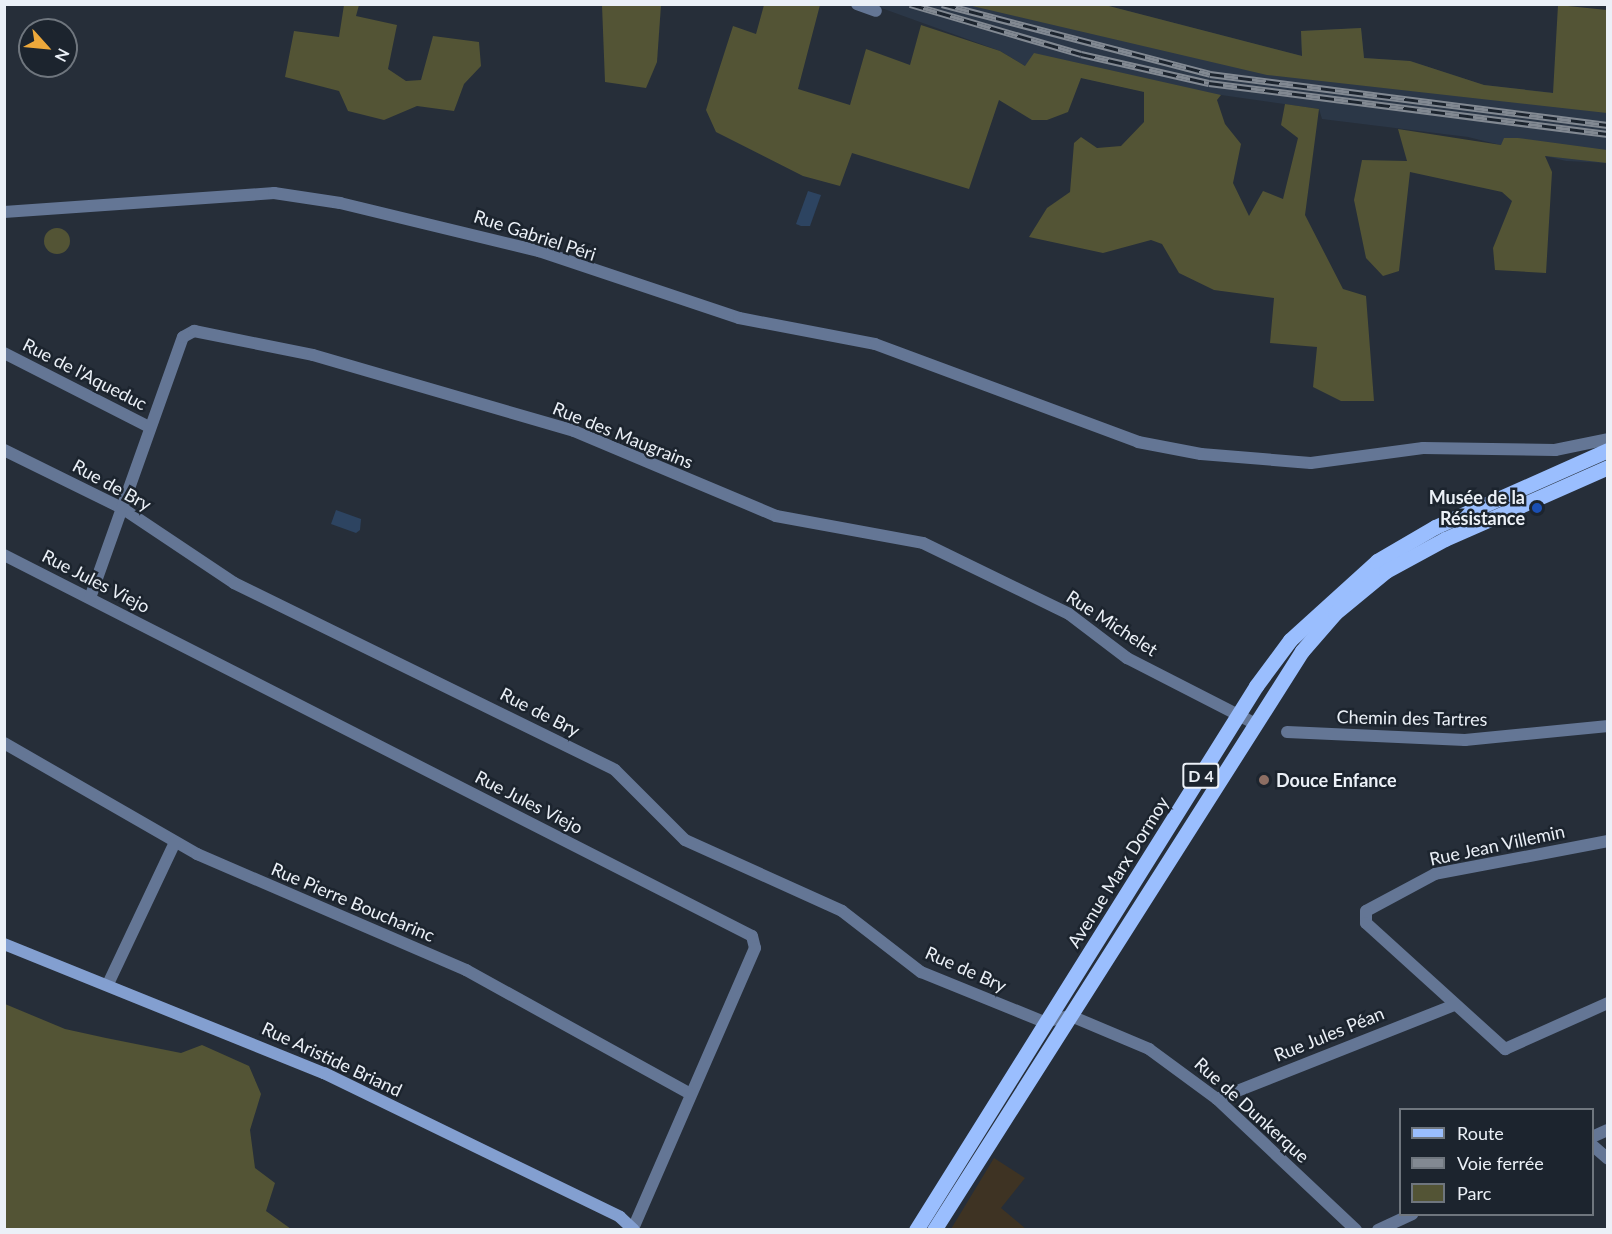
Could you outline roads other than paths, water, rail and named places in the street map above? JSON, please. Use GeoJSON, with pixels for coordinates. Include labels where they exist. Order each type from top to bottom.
{"type":"FeatureCollection","features":[{"type":"Feature","properties":{"kind":"main road","name":"Avenue Marx Dormoy"},"geometry":{"type":"LineString","coordinates":[[916,1230],[1238,715],[1290,640],[1377,561],[1435,527],[1608,450]]}},
{"type":"Feature","properties":{"kind":"main road","name":"Avenue Marx Dormoy"},"geometry":{"type":"LineString","coordinates":[[934,1230],[1302,651],[1335,613],[1386,572],[1445,539],[1608,467]]}},
{"type":"Feature","properties":{"kind":"street"},"geometry":{"type":"LineString","coordinates":[[857,4],[876,11]]}},
{"type":"Feature","properties":{"kind":"street","name":"Rue Gabriel Péri"},"geometry":{"type":"LineString","coordinates":[[4,212],[274,193],[340,203],[539,251],[739,318],[875,344],[1040,401],[1138,442],[1266,461],[1342,460],[1424,448],[1555,450],[1608,439]]}},
{"type":"Feature","properties":{"kind":"street","name":"Rue des Maugrains"},"geometry":{"type":"LineString","coordinates":[[149,427],[183,337],[194,331],[313,355],[574,431],[776,516],[923,543],[965,562]]}},
{"type":"Feature","properties":{"kind":"street","name":"Rue de l'Aqueduc"},"geometry":{"type":"LineString","coordinates":[[4,353],[149,427]]}},
{"type":"Feature","properties":{"kind":"street"},"geometry":{"type":"LineString","coordinates":[[90,598],[149,427]]}},
{"type":"Feature","properties":{"kind":"street","name":"Rue de Bry"},"geometry":{"type":"LineString","coordinates":[[4,450],[122,508],[234,583],[615,770],[685,840],[842,911],[921,972],[1044,1022]]}},
{"type":"Feature","properties":{"kind":"street","name":"Rue Jules Viejo"},"geometry":{"type":"LineString","coordinates":[[4,555],[752,936],[755,948],[689,1093],[633,1229]]}},
{"type":"Feature","properties":{"kind":"street","name":"Rue Michelet"},"geometry":{"type":"LineString","coordinates":[[965,562],[1070,614],[1127,658],[1256,724]]}},
{"type":"Feature","properties":{"kind":"street","name":"Chemin des Tartres"},"geometry":{"type":"LineString","coordinates":[[1287,732],[1465,740],[1608,726]]}},
{"type":"Feature","properties":{"kind":"street","name":"Rue Pierre Boucharinc"},"geometry":{"type":"LineString","coordinates":[[4,743],[175,842],[466,970],[689,1093]]}},
{"type":"Feature","properties":{"kind":"street","name":"Rue Jean Villemin"},"geometry":{"type":"LineString","coordinates":[[1455,1005],[1366,923],[1366,911],[1435,874],[1608,841]]}},
{"type":"Feature","properties":{"kind":"street"},"geometry":{"type":"LineString","coordinates":[[108,984],[175,842]]}},
{"type":"Feature","properties":{"kind":"street","name":"Rue Aristide Briand"},"geometry":{"type":"LineString","coordinates":[[4,944],[324,1072],[620,1217],[633,1229]]}},
{"type":"Feature","properties":{"kind":"street"},"geometry":{"type":"LineString","coordinates":[[1455,1005],[1505,1049],[1608,1003]]}},
{"type":"Feature","properties":{"kind":"street","name":"Rue Jules Péan"},"geometry":{"type":"LineString","coordinates":[[1217,1099],[1455,1005]]}},
{"type":"Feature","properties":{"kind":"street"},"geometry":{"type":"LineString","coordinates":[[1044,1022],[1071,1016]]}},
{"type":"Feature","properties":{"kind":"street","name":"Rue de Dunkerque"},"geometry":{"type":"LineString","coordinates":[[1071,1016],[1149,1049],[1217,1099],[1356,1230]]}},
{"type":"Feature","properties":{"kind":"street"},"geometry":{"type":"LineString","coordinates":[[1594,1137],[1608,1130]]}},
{"type":"Feature","properties":{"kind":"street"},"geometry":{"type":"LineString","coordinates":[[1594,1146],[1608,1159]]}},
{"type":"Feature","properties":{"kind":"street"},"geometry":{"type":"LineString","coordinates":[[1378,1230],[1411,1216]]}},
{"type":"Feature","properties":{"kind":"water"},"geometry":{"type":"Polygon","coordinates":[[[808,191],[821,195],[810,226],[801,226],[796,224],[808,191]]]}},
{"type":"Feature","properties":{"kind":"water"},"geometry":{"type":"Polygon","coordinates":[[[336,510],[361,519],[360,530],[356,533],[331,524],[336,510]]]}},
{"type":"Feature","properties":{"kind":"railway"},"geometry":{"type":"LineString","coordinates":[[910,4],[1081,54],[1209,83],[1608,134]]}},
{"type":"Feature","properties":{"kind":"railway"},"geometry":{"type":"LineString","coordinates":[[942,4],[1210,74],[1608,125]]}},
{"type":"Feature","properties":{"kind":"place","name":"Musée de la Résistance"},"geometry":{"type":"Point","coordinates":[1537,508]}},
{"type":"Feature","properties":{"kind":"place","name":"Douce Enfance"},"geometry":{"type":"Point","coordinates":[1264,780]}}]}
